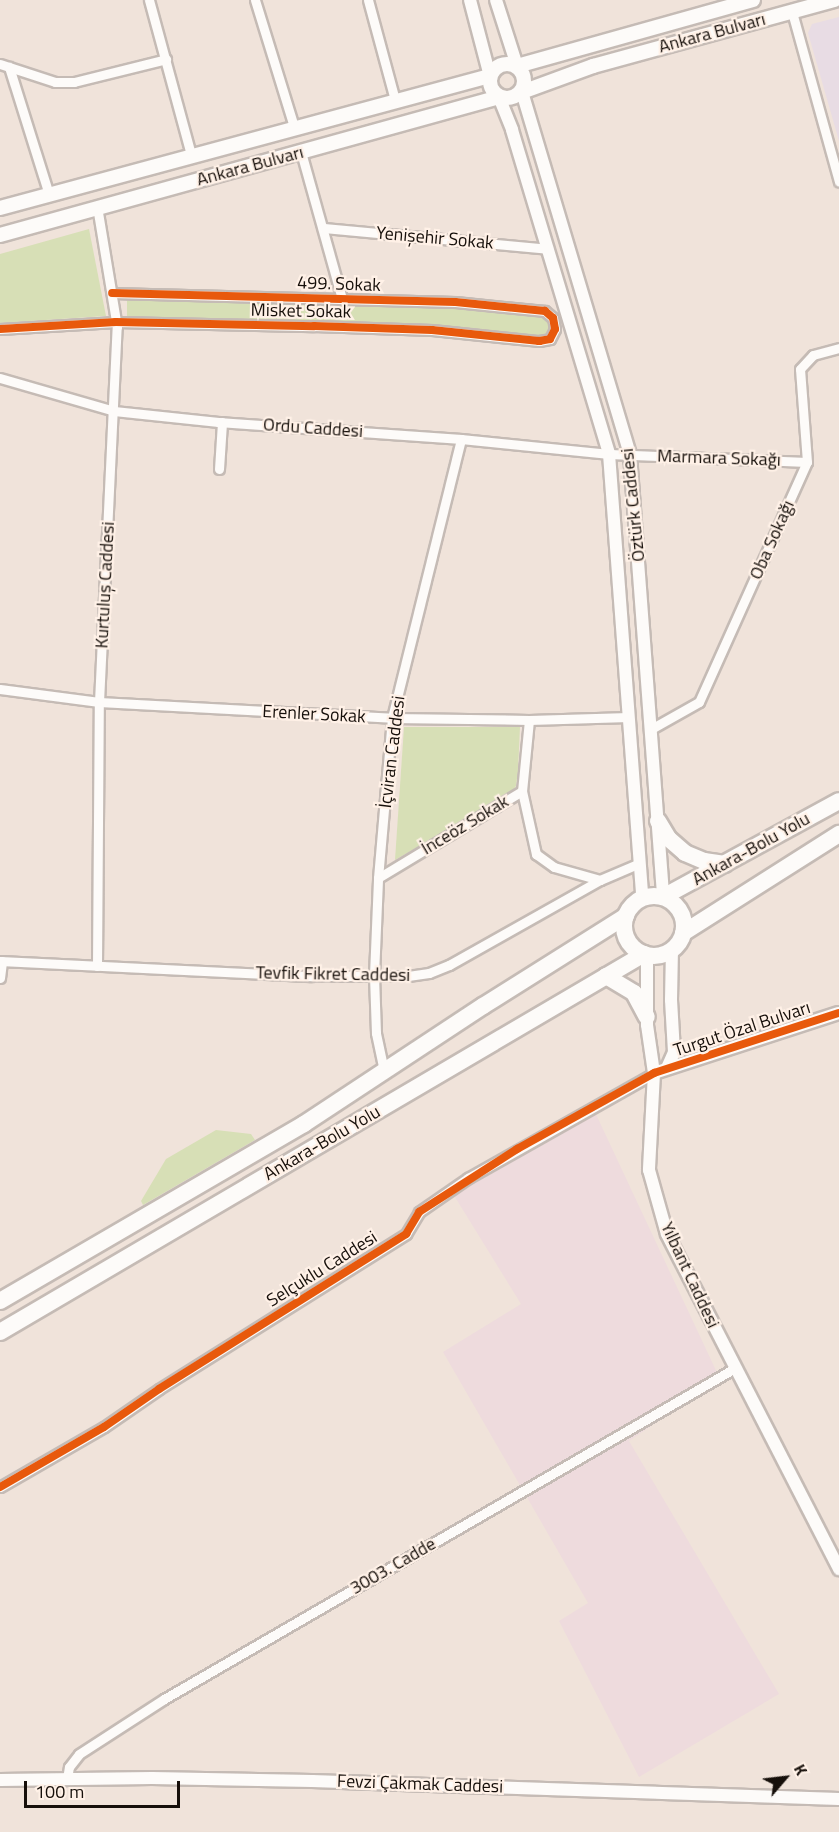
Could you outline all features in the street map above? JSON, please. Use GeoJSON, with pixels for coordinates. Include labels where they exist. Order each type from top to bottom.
{"type":"FeatureCollection","features":[{"type":"Feature","properties":{"kind":"highway","name":"Ankara-Bolu Yolu"},"geometry":{"type":"LineString","coordinates":[[663,897],[839,801]]}},
{"type":"Feature","properties":{"kind":"highway"},"geometry":{"type":"LineString","coordinates":[[658,821],[669,839],[685,852],[704,861],[724,864]]}},
{"type":"Feature","properties":{"kind":"highway","name":"Ankara-Bolu Yolu"},"geometry":{"type":"LineString","coordinates":[[683,933],[839,834]]}},
{"type":"Feature","properties":{"kind":"highway"},"geometry":{"type":"LineString","coordinates":[[663,897],[680,911],[683,933],[672,950],[660,955],[646,954],[627,938],[626,916],[633,905],[642,898],[663,897]]}},
{"type":"Feature","properties":{"kind":"highway","name":"Ankara-Bolu Yolu"},"geometry":{"type":"LineString","coordinates":[[0,1301],[304,1124],[626,916]]}},
{"type":"Feature","properties":{"kind":"highway","name":"Ankara-Bolu Yolu"},"geometry":{"type":"LineString","coordinates":[[0,1332],[646,954]]}},
{"type":"Feature","properties":{"kind":"highway"},"geometry":{"type":"LineString","coordinates":[[606,976],[634,993],[647,1017]]}},
{"type":"Feature","properties":{"kind":"main road","name":"Ankara Bulvarı"},"geometry":{"type":"LineString","coordinates":[[0,208],[490,76],[495,68],[503,64],[517,66],[753,0]]}},
{"type":"Feature","properties":{"kind":"main road","name":"Ankara Bulvarı"},"geometry":{"type":"LineString","coordinates":[[0,235],[97,206],[499,97],[509,99],[593,66],[835,0]]}},
{"type":"Feature","properties":{"kind":"main road"},"geometry":{"type":"LineString","coordinates":[[517,66],[524,77],[522,92]]}},
{"type":"Feature","properties":{"kind":"main road"},"geometry":{"type":"LineString","coordinates":[[490,76],[492,90],[499,97]]}},
{"type":"Feature","properties":{"kind":"street"},"geometry":{"type":"LineString","coordinates":[[149,0],[191,155]]}},
{"type":"Feature","properties":{"kind":"street"},"geometry":{"type":"LineString","coordinates":[[255,0],[294,127]]}},
{"type":"Feature","properties":{"kind":"street"},"geometry":{"type":"LineString","coordinates":[[368,0],[395,100]]}},
{"type":"Feature","properties":{"kind":"street"},"geometry":{"type":"LineString","coordinates":[[470,0],[490,76]]}},
{"type":"Feature","properties":{"kind":"street"},"geometry":{"type":"LineString","coordinates":[[496,0],[517,66]]}},
{"type":"Feature","properties":{"kind":"street"},"geometry":{"type":"LineString","coordinates":[[792,12],[839,182]]}},
{"type":"Feature","properties":{"kind":"street"},"geometry":{"type":"LineString","coordinates":[[4,66],[55,82],[74,82],[166,59]]}},
{"type":"Feature","properties":{"kind":"street"},"geometry":{"type":"LineString","coordinates":[[4,66],[49,195]]}},
{"type":"Feature","properties":{"kind":"street","name":"Öztürk Caddesi"},"geometry":{"type":"LineString","coordinates":[[522,92],[630,455],[663,897]]}},
{"type":"Feature","properties":{"kind":"street","name":"Öztürk Caddesi"},"geometry":{"type":"LineString","coordinates":[[499,97],[512,130],[609,454],[642,898]]}},
{"type":"Feature","properties":{"kind":"street"},"geometry":{"type":"LineString","coordinates":[[301,152],[342,299]]}},
{"type":"Feature","properties":{"kind":"street","name":"Kurtuluş Caddesi"},"geometry":{"type":"LineString","coordinates":[[97,206],[116,322],[114,411],[99,702],[97,966]]}},
{"type":"Feature","properties":{"kind":"street","name":"Yenişehir Sokak"},"geometry":{"type":"LineString","coordinates":[[323,228],[548,249]]}},
{"type":"Feature","properties":{"kind":"street","name":"499. Sokak"},"geometry":{"type":"LineString","coordinates":[[112,293],[455,302],[531,308],[548,313],[556,326]]}},
{"type":"Feature","properties":{"kind":"street","name":"Misket Sokak"},"geometry":{"type":"LineString","coordinates":[[0,329],[116,322],[432,330],[539,341],[550,339],[556,326]]}},
{"type":"Feature","properties":{"kind":"street","name":"Oba Sokağı"},"geometry":{"type":"LineString","coordinates":[[651,729],[699,702],[807,462],[800,369],[805,360],[813,355],[839,348]]}},
{"type":"Feature","properties":{"kind":"street","name":"Ordu Caddesi"},"geometry":{"type":"LineString","coordinates":[[0,378],[114,411],[630,455]]}},
{"type":"Feature","properties":{"kind":"street"},"geometry":{"type":"LineString","coordinates":[[219,469],[222,422]]}},
{"type":"Feature","properties":{"kind":"street","name":"İçviran Caddesi"},"geometry":{"type":"LineString","coordinates":[[384,1071],[376,1033],[374,975],[378,878],[392,718],[461,440]]}},
{"type":"Feature","properties":{"kind":"street","name":"Marmara Sokağı"},"geometry":{"type":"LineString","coordinates":[[630,455],[807,462]]}},
{"type":"Feature","properties":{"kind":"street","name":"Erenler Sokak"},"geometry":{"type":"LineString","coordinates":[[0,689],[99,702],[392,718],[529,720],[629,717]]}},
{"type":"Feature","properties":{"kind":"street","name":"İnceöz Sokak"},"geometry":{"type":"LineString","coordinates":[[378,878],[522,791],[529,720]]}},
{"type":"Feature","properties":{"kind":"street"},"geometry":{"type":"LineString","coordinates":[[522,791],[536,854],[554,867],[600,880]]}},
{"type":"Feature","properties":{"kind":"street","name":"Tevfik Fikret Caddesi"},"geometry":{"type":"LineString","coordinates":[[1,961],[312,976],[408,976],[429,973],[449,965],[600,880],[640,863]]}},
{"type":"Feature","properties":{"kind":"street"},"geometry":{"type":"LineString","coordinates":[[667,1068],[674,1052],[671,1000],[672,950]]}},
{"type":"Feature","properties":{"kind":"street","name":"Yılbant Caddesi"},"geometry":{"type":"LineString","coordinates":[[646,954],[647,1017],[654,1072],[649,1170],[667,1234],[839,1569]]}},
{"type":"Feature","properties":{"kind":"street"},"geometry":{"type":"LineString","coordinates":[[0,978],[1,961]]}},
{"type":"Feature","properties":{"kind":"street","name":"Turgut Özal Bulvarı"},"geometry":{"type":"LineString","coordinates":[[654,1072],[839,1013]]}},
{"type":"Feature","properties":{"kind":"street","name":"Selçuklu Caddesi"},"geometry":{"type":"LineString","coordinates":[[0,1487],[104,1426],[406,1234],[419,1212],[468,1179],[654,1072]]}},
{"type":"Feature","properties":{"kind":"street","name":"3003. Cadde"},"geometry":{"type":"LineString","coordinates":[[66,1779],[69,1767],[79,1754],[164,1699],[735,1368]]}},
{"type":"Feature","properties":{"kind":"street","name":"Fevzi Çakmak Caddesi"},"geometry":{"type":"LineString","coordinates":[[0,1780],[312,1780],[839,1799]]}},
{"type":"Feature","properties":{"kind":"shaded area"},"geometry":{"type":"Polygon","coordinates":[[[839,17],[839,141],[808,33],[812,24],[839,17]]]}},
{"type":"Feature","properties":{"kind":"shaded area"},"geometry":{"type":"Polygon","coordinates":[[[594,1110],[720,1379],[629,1441],[779,1694],[639,1777],[559,1621],[588,1603],[443,1352],[521,1304],[450,1189],[594,1110]]]}},
{"type":"Feature","properties":{"kind":"green space"},"geometry":{"type":"Polygon","coordinates":[[[89,229],[106,316],[0,323],[0,254],[89,229]]]}},
{"type":"Feature","properties":{"kind":"green space"},"geometry":{"type":"Polygon","coordinates":[[[130,297],[331,301],[506,310],[544,314],[551,325],[545,335],[536,337],[471,329],[127,318],[127,301],[130,297]]]}},
{"type":"Feature","properties":{"kind":"green space"},"geometry":{"type":"Polygon","coordinates":[[[404,727],[520,727],[518,771],[516,786],[511,793],[395,860],[404,727]]]}},
{"type":"Feature","properties":{"kind":"green space"},"geometry":{"type":"Polygon","coordinates":[[[216,1130],[251,1134],[255,1140],[143,1205],[141,1201],[166,1159],[216,1130]]]}},
{"type":"Feature","properties":{"kind":"cycle path"},"geometry":{"type":"LineString","coordinates":[[0,329],[116,322],[314,326],[432,330],[539,341],[550,339],[555,329],[553,318],[545,311],[455,302],[112,293]]}},
{"type":"Feature","properties":{"kind":"cycle path"},"geometry":{"type":"LineString","coordinates":[[0,1487],[104,1427],[159,1389],[406,1234],[419,1212],[517,1149],[654,1073],[839,1013]]}}]}
